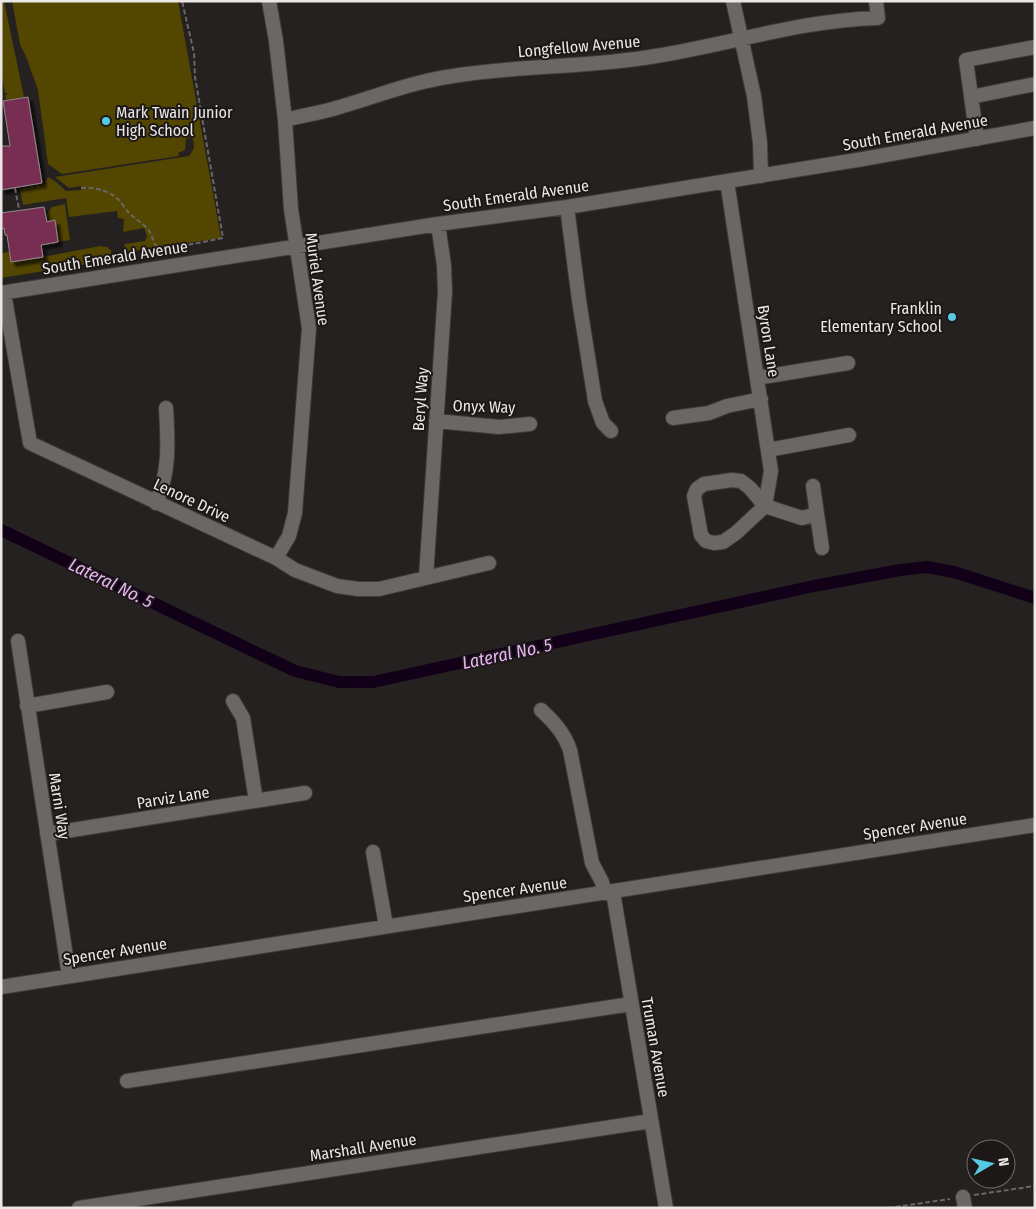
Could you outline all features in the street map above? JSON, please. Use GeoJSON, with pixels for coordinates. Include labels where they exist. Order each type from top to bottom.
{"type":"FeatureCollection","features":[{"type":"Feature","properties":{"kind":"street","name":"Muriel Avenue"},"geometry":{"type":"LineString","coordinates":[[269,1],[276,41],[285,120],[290,209],[298,247],[309,328],[295,513],[289,536],[276,558]]}},
{"type":"Feature","properties":{"kind":"street"},"geometry":{"type":"LineString","coordinates":[[733,1],[754,96],[760,143],[761,176]]}},
{"type":"Feature","properties":{"kind":"street","name":"Longfellow Avenue"},"geometry":{"type":"LineString","coordinates":[[285,120],[329,110],[398,88],[452,76],[500,70],[620,63],[823,22],[878,18],[876,1]]}},
{"type":"Feature","properties":{"kind":"street"},"geometry":{"type":"LineString","coordinates":[[976,139],[966,60],[1035,47]]}},
{"type":"Feature","properties":{"kind":"street"},"geometry":{"type":"LineString","coordinates":[[971,97],[1035,84]]}},
{"type":"Feature","properties":{"kind":"street","name":"South Emerald Avenue"},"geometry":{"type":"LineString","coordinates":[[3,293],[438,224],[567,207],[761,176],[1035,128]]}},
{"type":"Feature","properties":{"kind":"street","name":"Byron Lane"},"geometry":{"type":"LineString","coordinates":[[727,181],[771,471],[766,506]]}},
{"type":"Feature","properties":{"kind":"street"},"geometry":{"type":"LineString","coordinates":[[567,207],[595,401],[603,423],[612,431]]}},
{"type":"Feature","properties":{"kind":"street","name":"Beryl Way"},"geometry":{"type":"LineString","coordinates":[[426,577],[445,292],[444,265],[438,224]]}},
{"type":"Feature","properties":{"kind":"street","name":"Lenore Drive"},"geometry":{"type":"LineString","coordinates":[[3,293],[30,443],[276,558],[295,570],[337,586],[379,589],[489,563]]}},
{"type":"Feature","properties":{"kind":"street"},"geometry":{"type":"LineString","coordinates":[[757,378],[848,362]]}},
{"type":"Feature","properties":{"kind":"street"},"geometry":{"type":"LineString","coordinates":[[673,418],[709,413],[727,406],[760,399]]}},
{"type":"Feature","properties":{"kind":"street"},"geometry":{"type":"LineString","coordinates":[[156,503],[162,489],[167,466],[166,408]]}},
{"type":"Feature","properties":{"kind":"street","name":"Onyx Way"},"geometry":{"type":"LineString","coordinates":[[436,421],[499,427],[530,424]]}},
{"type":"Feature","properties":{"kind":"street"},"geometry":{"type":"LineString","coordinates":[[768,450],[849,435]]}},
{"type":"Feature","properties":{"kind":"street"},"geometry":{"type":"LineString","coordinates":[[766,506],[736,533],[723,542],[714,543],[706,541],[701,535],[694,496],[697,489],[704,484],[732,480],[741,482],[750,488],[766,506],[802,518],[817,514]]}},
{"type":"Feature","properties":{"kind":"street"},"geometry":{"type":"LineString","coordinates":[[813,486],[822,548]]}},
{"type":"Feature","properties":{"kind":"street","name":"Marni Way"},"geometry":{"type":"LineString","coordinates":[[18,641],[69,976]]}},
{"type":"Feature","properties":{"kind":"street"},"geometry":{"type":"LineString","coordinates":[[27,706],[107,692]]}},
{"type":"Feature","properties":{"kind":"street"},"geometry":{"type":"LineString","coordinates":[[233,701],[243,718],[256,801]]}},
{"type":"Feature","properties":{"kind":"street","name":"Truman Avenue"},"geometry":{"type":"LineString","coordinates":[[541,710],[565,736],[570,750],[592,863],[609,893],[631,1004],[666,1208]]}},
{"type":"Feature","properties":{"kind":"street","name":"Parviz Lane"},"geometry":{"type":"LineString","coordinates":[[47,834],[305,793]]}},
{"type":"Feature","properties":{"kind":"street","name":"Spencer Avenue"},"geometry":{"type":"LineString","coordinates":[[1,987],[1035,826]]}},
{"type":"Feature","properties":{"kind":"street"},"geometry":{"type":"LineString","coordinates":[[373,852],[386,926]]}},
{"type":"Feature","properties":{"kind":"street"},"geometry":{"type":"LineString","coordinates":[[127,1081],[631,1004]]}},
{"type":"Feature","properties":{"kind":"street","name":"Marshall Avenue"},"geometry":{"type":"LineString","coordinates":[[80,1208],[651,1120]]}},
{"type":"Feature","properties":{"kind":"path"},"geometry":{"type":"LineString","coordinates":[[81,188],[93,187],[105,191],[119,200],[128,212],[148,229],[153,242],[162,250],[224,238],[195,77],[194,53],[182,1]]}},
{"type":"Feature","properties":{"kind":"path"},"geometry":{"type":"LineString","coordinates":[[15,188],[19,209]]}},
{"type":"Feature","properties":{"kind":"shaded area"},"geometry":{"type":"Polygon","coordinates":[[[1,1],[4,1],[24,97],[6,100],[5,95],[7,93],[5,93],[1,72],[1,1]]]}},
{"type":"Feature","properties":{"kind":"shaded area","name":"Mark Twain Junior High School"},"geometry":{"type":"Polygon","coordinates":[[[12,1],[178,1],[221,238],[126,252],[124,244],[145,241],[147,236],[144,228],[123,232],[124,219],[118,218],[117,211],[69,217],[66,198],[23,205],[20,189],[45,184],[48,177],[66,191],[81,190],[81,186],[69,188],[55,177],[189,156],[194,144],[193,139],[190,137],[186,139],[185,150],[178,153],[179,156],[62,174],[48,164],[38,90],[20,44],[12,1]]]}},
{"type":"Feature","properties":{"kind":"shaded area"},"geometry":{"type":"Polygon","coordinates":[[[65,204],[70,240],[58,242],[55,221],[48,221],[47,214],[52,207],[65,204]]]}},
{"type":"Feature","properties":{"kind":"shaded area"},"geometry":{"type":"Polygon","coordinates":[[[100,246],[111,250],[112,260],[1,278],[1,253],[10,252],[43,257],[100,246]]]}},
{"type":"Feature","properties":{"kind":"building"},"geometry":{"type":"Polygon","coordinates":[[[28,97],[42,183],[1,190],[1,146],[10,146],[3,101],[28,97]]]}},
{"type":"Feature","properties":{"kind":"building"},"geometry":{"type":"Polygon","coordinates":[[[44,207],[47,222],[55,220],[58,242],[41,245],[43,257],[11,262],[7,235],[5,235],[4,228],[1,229],[1,213],[44,207]]]}},
{"type":"Feature","properties":{"kind":"waterway","name":"Lateral No. 5"},"geometry":{"type":"LineString","coordinates":[[1,530],[295,671],[339,682],[373,682],[814,586],[900,570],[927,567],[954,572],[1035,598]]}},
{"type":"Feature","properties":{"kind":"place","name":"Mark Twain Junior High School"},"geometry":{"type":"Point","coordinates":[106,121]}},
{"type":"Feature","properties":{"kind":"place","name":"Franklin Elementary School"},"geometry":{"type":"Point","coordinates":[952,317]}}]}
